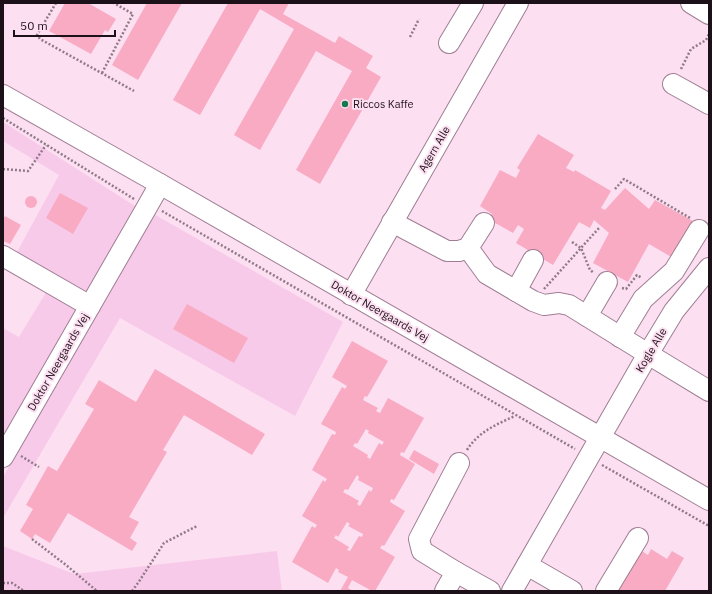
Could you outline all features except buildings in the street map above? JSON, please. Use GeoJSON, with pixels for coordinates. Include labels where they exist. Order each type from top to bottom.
{"type":"FeatureCollection","features":[{"type":"Feature","properties":{"kind":"street"},"geometry":{"type":"LineString","coordinates":[[450,43],[473,3]]}},
{"type":"Feature","properties":{"kind":"street","name":"Agern Alle"},"geometry":{"type":"LineString","coordinates":[[351,295],[518,3]]}},
{"type":"Feature","properties":{"kind":"street"},"geometry":{"type":"LineString","coordinates":[[691,3],[709,14]]}},
{"type":"Feature","properties":{"kind":"street"},"geometry":{"type":"LineString","coordinates":[[673,84],[709,104]]}},
{"type":"Feature","properties":{"kind":"street","name":"Doktor Neergaards Vej"},"geometry":{"type":"LineString","coordinates":[[3,95],[709,500]]}},
{"type":"Feature","properties":{"kind":"street","name":"Doktor Neergaards Vej"},"geometry":{"type":"LineString","coordinates":[[3,457],[160,184]]}},
{"type":"Feature","properties":{"kind":"street"},"geometry":{"type":"LineString","coordinates":[[392,222],[447,251],[459,251],[468,248],[484,223]]}},
{"type":"Feature","properties":{"kind":"street"},"geometry":{"type":"LineString","coordinates":[[620,337],[643,299],[674,270],[699,230]]}},
{"type":"Feature","properties":{"kind":"street"},"geometry":{"type":"LineString","coordinates":[[468,248],[487,274],[533,301],[544,305],[559,303],[570,305],[709,391]]}},
{"type":"Feature","properties":{"kind":"street"},"geometry":{"type":"LineString","coordinates":[[3,256],[90,306]]}},
{"type":"Feature","properties":{"kind":"street"},"geometry":{"type":"LineString","coordinates":[[516,291],[533,260]]}},
{"type":"Feature","properties":{"kind":"street","name":"Kogle Alle"},"geometry":{"type":"LineString","coordinates":[[600,438],[674,311],[709,268]]}},
{"type":"Feature","properties":{"kind":"street"},"geometry":{"type":"LineString","coordinates":[[587,316],[607,282]]}},
{"type":"Feature","properties":{"kind":"street"},"geometry":{"type":"LineString","coordinates":[[512,591],[600,438]]}},
{"type":"Feature","properties":{"kind":"street"},"geometry":{"type":"LineString","coordinates":[[459,463],[419,539],[422,551],[490,591]]}},
{"type":"Feature","properties":{"kind":"street"},"geometry":{"type":"LineString","coordinates":[[606,591],[638,538]]}},
{"type":"Feature","properties":{"kind":"street"},"geometry":{"type":"LineString","coordinates":[[527,565],[572,591]]}},
{"type":"Feature","properties":{"kind":"street"},"geometry":{"type":"LineString","coordinates":[[445,591],[456,572]]}},
{"type":"Feature","properties":{"kind":"path"},"geometry":{"type":"LineString","coordinates":[[56,3],[37,36],[134,91]]}},
{"type":"Feature","properties":{"kind":"path"},"geometry":{"type":"LineString","coordinates":[[102,73],[133,14],[114,3]]}},
{"type":"Feature","properties":{"kind":"path"},"geometry":{"type":"LineString","coordinates":[[410,37],[419,19]]}},
{"type":"Feature","properties":{"kind":"path"},"geometry":{"type":"LineString","coordinates":[[673,84],[691,48],[706,40],[709,34]]}},
{"type":"Feature","properties":{"kind":"path"},"geometry":{"type":"LineString","coordinates":[[3,118],[147,206],[160,211],[708,526],[709,520]]}},
{"type":"Feature","properties":{"kind":"path"},"geometry":{"type":"LineString","coordinates":[[3,169],[28,171],[46,144]]}},
{"type":"Feature","properties":{"kind":"path"},"geometry":{"type":"LineString","coordinates":[[615,189],[624,180],[698,222],[699,230]]}},
{"type":"Feature","properties":{"kind":"path"},"geometry":{"type":"LineString","coordinates":[[533,301],[599,228]]}},
{"type":"Feature","properties":{"kind":"path"},"geometry":{"type":"LineString","coordinates":[[459,463],[469,447],[480,434],[496,424],[516,415]]}},
{"type":"Feature","properties":{"kind":"path"},"geometry":{"type":"LineString","coordinates":[[132,591],[164,543],[197,526]]}},
{"type":"Feature","properties":{"kind":"path"},"geometry":{"type":"LineString","coordinates":[[32,539],[97,591]]}},
{"type":"Feature","properties":{"kind":"path"},"geometry":{"type":"LineString","coordinates":[[3,583],[12,583],[24,591]]}},
{"type":"Feature","properties":{"kind":"shaded area"},"geometry":{"type":"Polygon","coordinates":[[[3,122],[135,206],[3,440],[3,328],[19,337],[56,276],[16,254],[59,175],[3,141],[3,122]]]}},
{"type":"Feature","properties":{"kind":"shaded area"},"geometry":{"type":"Polygon","coordinates":[[[152,213],[343,322],[295,416],[120,318],[3,518],[3,477],[152,213]]]}},
{"type":"Feature","properties":{"kind":"shaded area"},"geometry":{"type":"Polygon","coordinates":[[[3,546],[74,574],[277,551],[282,591],[3,591],[3,546]]]}},
{"type":"Feature","properties":{"kind":"place","name":"Riccos Kaffe"},"geometry":{"type":"Point","coordinates":[345,104]}}]}
